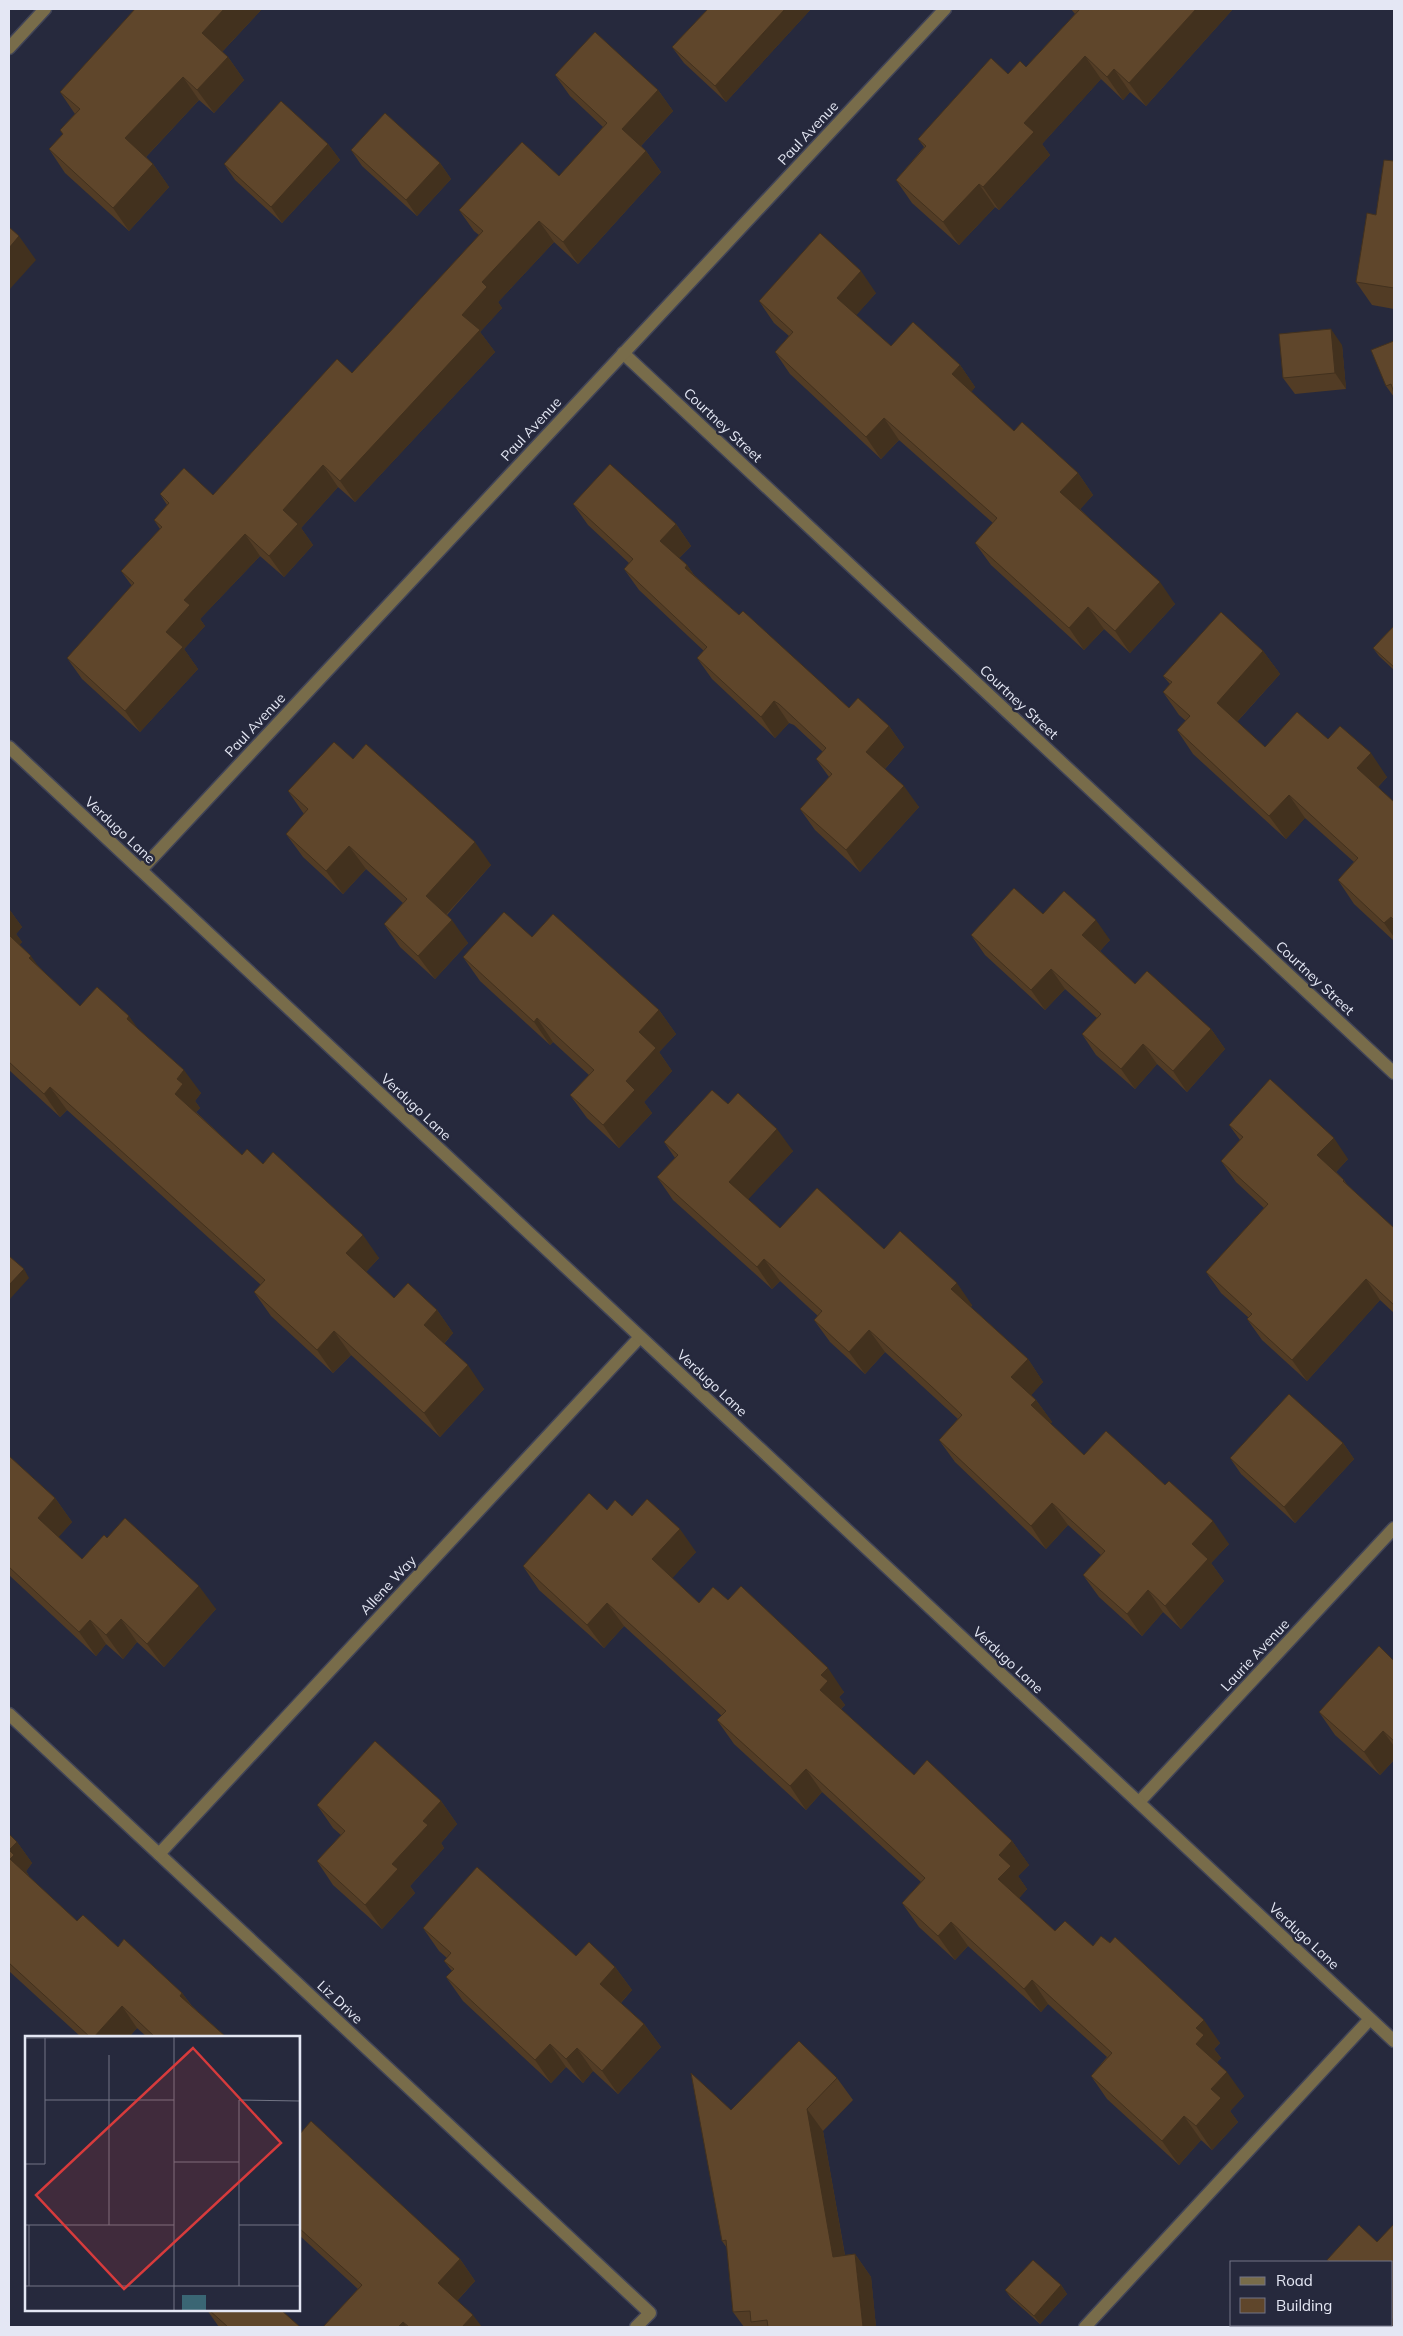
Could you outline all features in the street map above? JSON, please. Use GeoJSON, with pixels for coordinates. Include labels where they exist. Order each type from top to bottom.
{"type":"FeatureCollection","features":[{"type":"Feature","properties":{"kind":"street"},"geometry":{"type":"LineString","coordinates":[[9,48],[45,9]]}},
{"type":"Feature","properties":{"kind":"street","name":"Paul Avenue"},"geometry":{"type":"LineString","coordinates":[[140,870],[945,9]]}},
{"type":"Feature","properties":{"kind":"street","name":"Courtney Street"},"geometry":{"type":"LineString","coordinates":[[623,353],[1394,1073]]}},
{"type":"Feature","properties":{"kind":"street","name":"Verdugo Lane"},"geometry":{"type":"LineString","coordinates":[[9,747],[1394,2041]]}},
{"type":"Feature","properties":{"kind":"street","name":"Allene Way"},"geometry":{"type":"LineString","coordinates":[[158,1854],[640,1337]]}},
{"type":"Feature","properties":{"kind":"street","name":"Laurie Avenue"},"geometry":{"type":"LineString","coordinates":[[1138,1802],[1394,1528]]}},
{"type":"Feature","properties":{"kind":"street","name":"Liz Drive"},"geometry":{"type":"LineString","coordinates":[[9,1714],[650,2313],[636,2327]]}},
{"type":"Feature","properties":{"kind":"street"},"geometry":{"type":"LineString","coordinates":[[1085,2327],[1370,2019]]}},
{"type":"Feature","properties":{"kind":"building"},"geometry":{"type":"Polygon","coordinates":[[[135,9],[224,9],[202,33],[228,57],[197,90],[183,77],[125,138],[153,164],[113,208],[49,149],[63,134],[60,130],[80,109],[60,92],[135,9]]]}},
{"type":"Feature","properties":{"kind":"building"},"geometry":{"type":"Polygon","coordinates":[[[708,9],[785,9],[715,86],[672,47],[708,9]]]}},
{"type":"Feature","properties":{"kind":"building"},"geometry":{"type":"Polygon","coordinates":[[[1080,9],[1196,9],[1129,83],[1114,69],[1107,77],[1085,56],[1024,123],[1034,132],[983,187],[979,184],[943,222],[896,180],[926,146],[918,139],[991,58],[1008,74],[1020,61],[1026,67],[1080,9]]]}},
{"type":"Feature","properties":{"kind":"building"},"geometry":{"type":"Polygon","coordinates":[[[595,32],[658,90],[622,129],[646,151],[563,242],[539,221],[482,282],[487,287],[462,315],[480,330],[340,481],[323,465],[283,510],[298,524],[269,556],[245,534],[184,600],[190,605],[166,632],[183,647],[125,711],[67,658],[134,583],[121,571],[162,527],[154,520],[169,503],[160,494],[184,468],[213,495],[337,359],[352,373],[483,231],[459,210],[522,142],[559,176],[607,123],[555,75],[595,32]]]}},
{"type":"Feature","properties":{"kind":"building"},"geometry":{"type":"Polygon","coordinates":[[[281,101],[328,144],[271,207],[224,164],[281,101]]]}},
{"type":"Feature","properties":{"kind":"building"},"geometry":{"type":"Polygon","coordinates":[[[385,113],[440,163],[406,200],[351,150],[385,113]]]}},
{"type":"Feature","properties":{"kind":"building"},"geometry":{"type":"Polygon","coordinates":[[[1384,160],[1394,161],[1394,288],[1356,282],[1367,213],[1376,215],[1384,160]]]}},
{"type":"Feature","properties":{"kind":"building"},"geometry":{"type":"Polygon","coordinates":[[[9,227],[19,236],[9,248],[9,227]]]}},
{"type":"Feature","properties":{"kind":"building"},"geometry":{"type":"Polygon","coordinates":[[[820,233],[861,271],[837,298],[891,346],[913,322],[960,365],[952,374],[1014,431],[1022,422],[1078,473],[1060,492],[1160,582],[1115,631],[1088,607],[1069,628],[975,543],[997,518],[884,418],[866,437],[775,352],[793,332],[759,301],[820,233]]]}},
{"type":"Feature","properties":{"kind":"building"},"geometry":{"type":"Polygon","coordinates":[[[1331,329],[1335,373],[1283,378],[1279,334],[1331,329]]]}},
{"type":"Feature","properties":{"kind":"building"},"geometry":{"type":"Polygon","coordinates":[[[1394,341],[1394,393],[1391,384],[1386,386],[1371,350],[1394,341]]]}},
{"type":"Feature","properties":{"kind":"building"},"geometry":{"type":"Polygon","coordinates":[[[610,464],[676,524],[660,541],[687,565],[685,568],[739,615],[743,611],[849,708],[858,698],[889,726],[866,752],[904,786],[846,850],[800,809],[832,774],[816,759],[826,748],[774,701],[761,717],[697,658],[707,647],[624,569],[633,559],[573,504],[610,464]]]}},
{"type":"Feature","properties":{"kind":"building"},"geometry":{"type":"Polygon","coordinates":[[[1221,612],[1263,651],[1217,703],[1265,747],[1297,712],[1328,739],[1340,726],[1371,753],[1357,768],[1394,802],[1394,920],[1391,917],[1384,923],[1338,880],[1358,858],[1289,795],[1269,816],[1177,730],[1190,716],[1163,692],[1172,682],[1163,676],[1221,612]]]}},
{"type":"Feature","properties":{"kind":"building"},"geometry":{"type":"Polygon","coordinates":[[[1394,626],[1394,667],[1373,648],[1394,626]]]}},
{"type":"Feature","properties":{"kind":"building"},"geometry":{"type":"Polygon","coordinates":[[[334,742],[353,759],[366,744],[475,842],[426,896],[452,920],[418,956],[384,924],[407,899],[349,846],[326,871],[286,834],[308,809],[288,791],[334,742]]]}},
{"type":"Feature","properties":{"kind":"building"},"geometry":{"type":"Polygon","coordinates":[[[1014,888],[1043,914],[1064,891],[1096,920],[1082,935],[1135,984],[1147,971],[1211,1029],[1173,1071],[1143,1044],[1121,1069],[1082,1034],[1101,1014],[1051,969],[1031,990],[971,935],[1014,888]]]}},
{"type":"Feature","properties":{"kind":"building"},"geometry":{"type":"Polygon","coordinates":[[[504,912],[532,937],[553,914],[659,1010],[639,1032],[656,1048],[626,1081],[635,1090],[603,1125],[570,1095],[594,1070],[537,1018],[534,1022],[463,957],[504,912]]]}},
{"type":"Feature","properties":{"kind":"building"},"geometry":{"type":"Polygon","coordinates":[[[9,935],[31,956],[29,958],[80,1006],[97,987],[129,1016],[127,1019],[184,1070],[177,1079],[183,1084],[175,1094],[242,1155],[247,1149],[263,1164],[273,1152],[363,1235],[346,1253],[394,1298],[408,1283],[437,1310],[424,1325],[468,1365],[424,1413],[334,1331],[317,1350],[254,1292],[265,1280],[50,1087],[44,1094],[9,1062],[9,935]]]}},
{"type":"Feature","properties":{"kind":"building"},"geometry":{"type":"Polygon","coordinates":[[[1270,1079],[1334,1138],[1317,1155],[1394,1228],[1394,1305],[1366,1279],[1292,1360],[1247,1319],[1252,1314],[1206,1272],[1268,1204],[1221,1161],[1243,1137],[1229,1125],[1270,1079]]]}},
{"type":"Feature","properties":{"kind":"building"},"geometry":{"type":"Polygon","coordinates":[[[712,1090],[728,1104],[738,1093],[777,1129],[729,1182],[780,1228],[817,1188],[884,1249],[900,1231],[957,1283],[951,1289],[1028,1359],[1011,1377],[1036,1400],[1031,1405],[1084,1455],[1106,1431],[1165,1485],[1169,1481],[1213,1521],[1192,1544],[1208,1559],[1165,1606],[1148,1590],[1127,1614],[1083,1575],[1105,1551],[1052,1503],[1031,1526],[939,1440],[962,1415],[930,1385],[869,1330],[849,1352],[814,1320],[822,1311],[764,1259],[757,1267],[657,1177],[678,1155],[664,1142],[712,1090]]]}},
{"type":"Feature","properties":{"kind":"building"},"geometry":{"type":"Polygon","coordinates":[[[9,1256],[24,1269],[9,1285],[9,1256]]]}},
{"type":"Feature","properties":{"kind":"building"},"geometry":{"type":"Polygon","coordinates":[[[1289,1394],[1343,1443],[1284,1507],[1230,1458],[1289,1394]]]}},
{"type":"Feature","properties":{"kind":"building"},"geometry":{"type":"Polygon","coordinates":[[[9,1456],[55,1498],[38,1518],[82,1559],[104,1535],[107,1538],[125,1518],[199,1586],[147,1644],[121,1619],[106,1635],[90,1620],[79,1632],[9,1567],[9,1456]]]}},
{"type":"Feature","properties":{"kind":"building"},"geometry":{"type":"Polygon","coordinates":[[[589,1493],[607,1510],[615,1500],[632,1516],[647,1499],[680,1529],[652,1559],[699,1603],[713,1587],[728,1600],[741,1586],[828,1668],[821,1675],[828,1681],[820,1690],[914,1775],[927,1760],[1012,1841],[999,1855],[1011,1866],[998,1879],[1055,1931],[1065,1921],[1093,1946],[1101,1936],[1110,1943],[1115,1937],[1204,2020],[1196,2028],[1204,2035],[1196,2044],[1227,2072],[1211,2089],[1221,2098],[1196,2126],[1184,2116],[1162,2141],[1091,2076],[1112,2053],[1032,1980],[1024,1989],[951,1922],[938,1936],[902,1903],[925,1878],[806,1769],[790,1786],[717,1720],[726,1711],[607,1603],[587,1625],[523,1566],[589,1493]]]}},
{"type":"Feature","properties":{"kind":"building"},"geometry":{"type":"Polygon","coordinates":[[[1379,1646],[1394,1661],[1394,1741],[1383,1731],[1364,1752],[1319,1712],[1379,1646]]]}},
{"type":"Feature","properties":{"kind":"building"},"geometry":{"type":"Polygon","coordinates":[[[375,1741],[441,1801],[423,1821],[428,1825],[392,1864],[398,1869],[365,1905],[317,1861],[345,1831],[317,1805],[375,1741]]]}},
{"type":"Feature","properties":{"kind":"building"},"geometry":{"type":"Polygon","coordinates":[[[9,1834],[17,1842],[9,1850],[9,1834]]]}},
{"type":"Feature","properties":{"kind":"building"},"geometry":{"type":"Polygon","coordinates":[[[9,1850],[14,1855],[10,1859],[77,1921],[83,1915],[118,1947],[124,1939],[182,1993],[180,1996],[225,2036],[154,2036],[122,2006],[95,2036],[89,2036],[9,1963],[9,1850]]]}},
{"type":"Feature","properties":{"kind":"building"},"geometry":{"type":"Polygon","coordinates":[[[477,1867],[576,1956],[589,1942],[615,1967],[600,1984],[644,2024],[602,2071],[577,2048],[566,2059],[550,2044],[535,2060],[446,1977],[454,1969],[444,1961],[451,1953],[423,1928],[477,1867]]]}},
{"type":"Feature","properties":{"kind":"building"},"geometry":{"type":"Polygon","coordinates":[[[799,2041],[837,2078],[807,2109],[833,2257],[855,2254],[863,2327],[768,2327],[767,2320],[751,2322],[750,2311],[733,2312],[726,2240],[722,2241],[691,2073],[731,2110],[799,2041]]]}},
{"type":"Feature","properties":{"kind":"building"},"geometry":{"type":"Polygon","coordinates":[[[311,2121],[460,2259],[438,2283],[473,2315],[462,2327],[409,2327],[403,2322],[398,2327],[323,2327],[362,2285],[300,2229],[300,2134],[311,2121]]]}},
{"type":"Feature","properties":{"kind":"building"},"geometry":{"type":"Polygon","coordinates":[[[1394,2224],[1393,2318],[1393,2261],[1327,2260],[1359,2225],[1377,2242],[1394,2224]]]}},
{"type":"Feature","properties":{"kind":"building"},"geometry":{"type":"Polygon","coordinates":[[[1033,2260],[1061,2285],[1034,2316],[1005,2290],[1033,2260]]]}},
{"type":"Feature","properties":{"kind":"building"},"geometry":{"type":"Polygon","coordinates":[[[210,2311],[282,2311],[300,2327],[228,2327],[210,2311]]]}},
{"type":"Feature","properties":{"kind":"building"},"geometry":{"type":"Polygon","coordinates":[[[1250,2326],[1386,2326],[1385,2327],[1250,2326]]]}}]}
